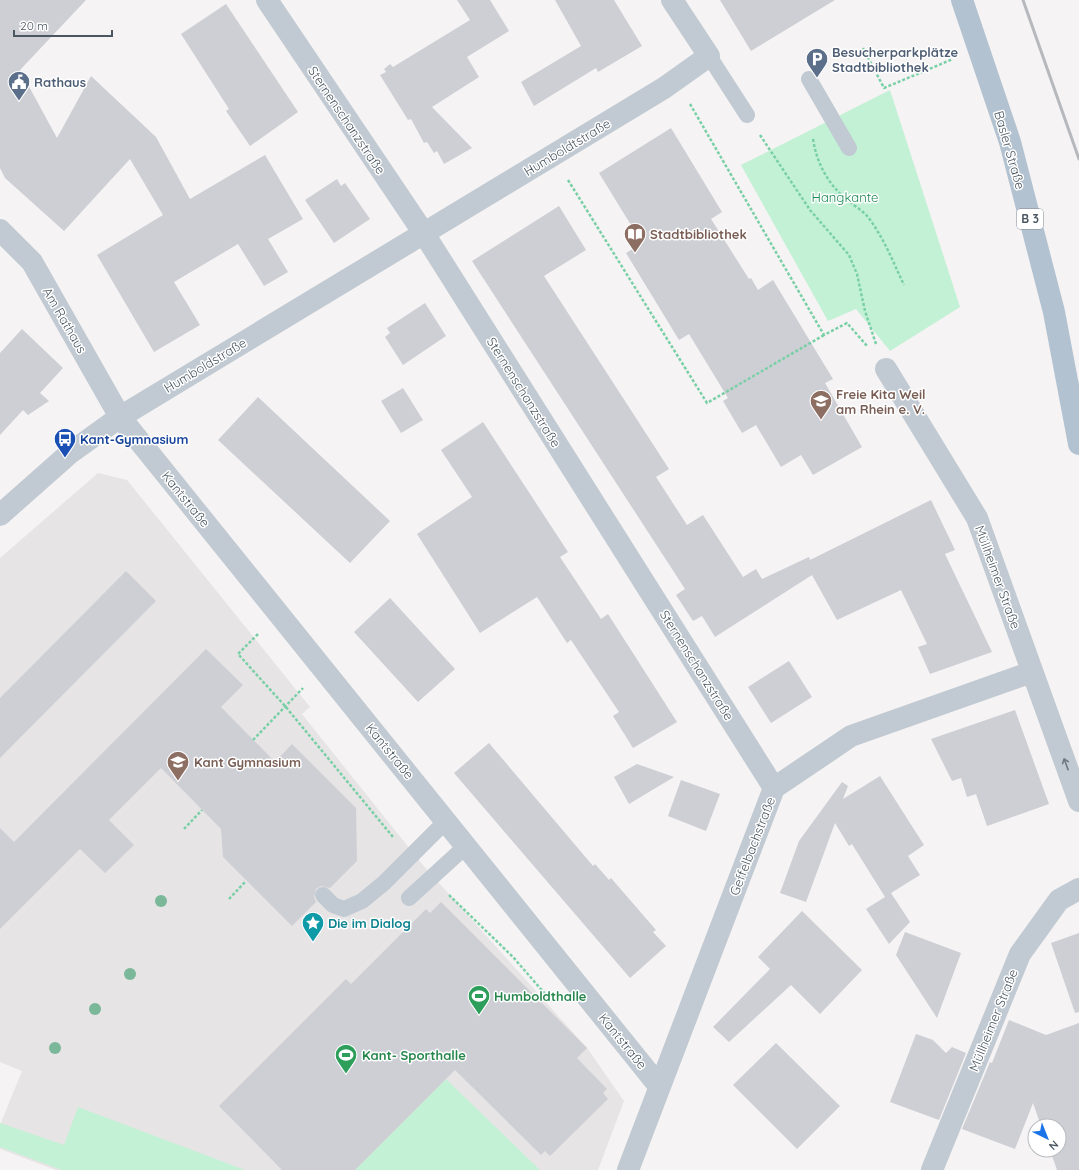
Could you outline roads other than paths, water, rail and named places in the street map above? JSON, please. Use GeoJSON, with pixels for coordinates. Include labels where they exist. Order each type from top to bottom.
{"type":"FeatureCollection","features":[{"type":"Feature","properties":{"kind":"main road","name":"Basler Straße"},"geometry":{"type":"LineString","coordinates":[[962,0],[1010,142],[1054,312],[1079,444]]}},
{"type":"Feature","properties":{"kind":"street","name":"Sternenschanzstraße"},"geometry":{"type":"LineString","coordinates":[[267,0],[423,232],[774,788]]}},
{"type":"Feature","properties":{"kind":"street"},"geometry":{"type":"LineString","coordinates":[[672,0],[709,56]]}},
{"type":"Feature","properties":{"kind":"street","name":"Humboldtstraße"},"geometry":{"type":"LineString","coordinates":[[423,232],[553,156],[676,80],[709,56]]}},
{"type":"Feature","properties":{"kind":"street","name":"Am Rathaus"},"geometry":{"type":"LineString","coordinates":[[0,230],[32,262],[120,417]]}},
{"type":"Feature","properties":{"kind":"street","name":"Humboldstraße"},"geometry":{"type":"LineString","coordinates":[[0,515],[70,453],[120,417],[423,232]]}},
{"type":"Feature","properties":{"kind":"street","name":"Müllheimer Straße"},"geometry":{"type":"LineString","coordinates":[[886,368],[977,518],[1079,801]]}},
{"type":"Feature","properties":{"kind":"street","name":"Kantstraße"},"geometry":{"type":"LineString","coordinates":[[120,417],[659,1086]]}},
{"type":"Feature","properties":{"kind":"street","name":"Geffelbachstraße"},"geometry":{"type":"LineString","coordinates":[[628,1170],[774,788],[851,736],[1032,672]]}},
{"type":"Feature","properties":{"kind":"street","name":"Müllheimer Straße"},"geometry":{"type":"LineString","coordinates":[[932,1170],[1020,954],[1059,900],[1079,889]]}},
{"type":"Feature","properties":{"kind":"lane"},"geometry":{"type":"LineString","coordinates":[[709,56],[747,115]]}},
{"type":"Feature","properties":{"kind":"lane"},"geometry":{"type":"LineString","coordinates":[[809,79],[849,148]]}},
{"type":"Feature","properties":{"kind":"lane"},"geometry":{"type":"LineString","coordinates":[[323,895],[333,905],[344,909],[362,901],[384,883],[446,821]]}},
{"type":"Feature","properties":{"kind":"lane"},"geometry":{"type":"LineString","coordinates":[[409,898],[466,846]]}},
{"type":"Feature","properties":{"kind":"railway"},"geometry":{"type":"LineString","coordinates":[[1023,0],[1079,159]]}},
{"type":"Feature","properties":{"kind":"place","name":"Besucherparkplätze Stadtbibliothek"},"geometry":{"type":"Point","coordinates":[817,78]}},
{"type":"Feature","properties":{"kind":"place","name":"Rathaus"},"geometry":{"type":"Point","coordinates":[19,102]}},
{"type":"Feature","properties":{"kind":"place","name":"Stadtbibliothek"},"geometry":{"type":"Point","coordinates":[635,254]}},
{"type":"Feature","properties":{"kind":"place","name":"Freie Kita Weil am Rhein e. V."},"geometry":{"type":"Point","coordinates":[821,420]}},
{"type":"Feature","properties":{"kind":"place","name":"Kant-Gymnasium"},"geometry":{"type":"Point","coordinates":[65,458]}},
{"type":"Feature","properties":{"kind":"place","name":"Kant Gymnasium"},"geometry":{"type":"Point","coordinates":[178,782]}},
{"type":"Feature","properties":{"kind":"place","name":"Die im Dialog"},"geometry":{"type":"Point","coordinates":[313,942]}},
{"type":"Feature","properties":{"kind":"place","name":"Humboldthalle"},"geometry":{"type":"Point","coordinates":[479,1016]}},
{"type":"Feature","properties":{"kind":"place","name":"Kant- Sporthalle"},"geometry":{"type":"Point","coordinates":[346,1074]}},
{"type":"Feature","properties":{"kind":"park label","name":"Hangkante"},"geometry":{"type":"Point","coordinates":[845,197]}}]}
